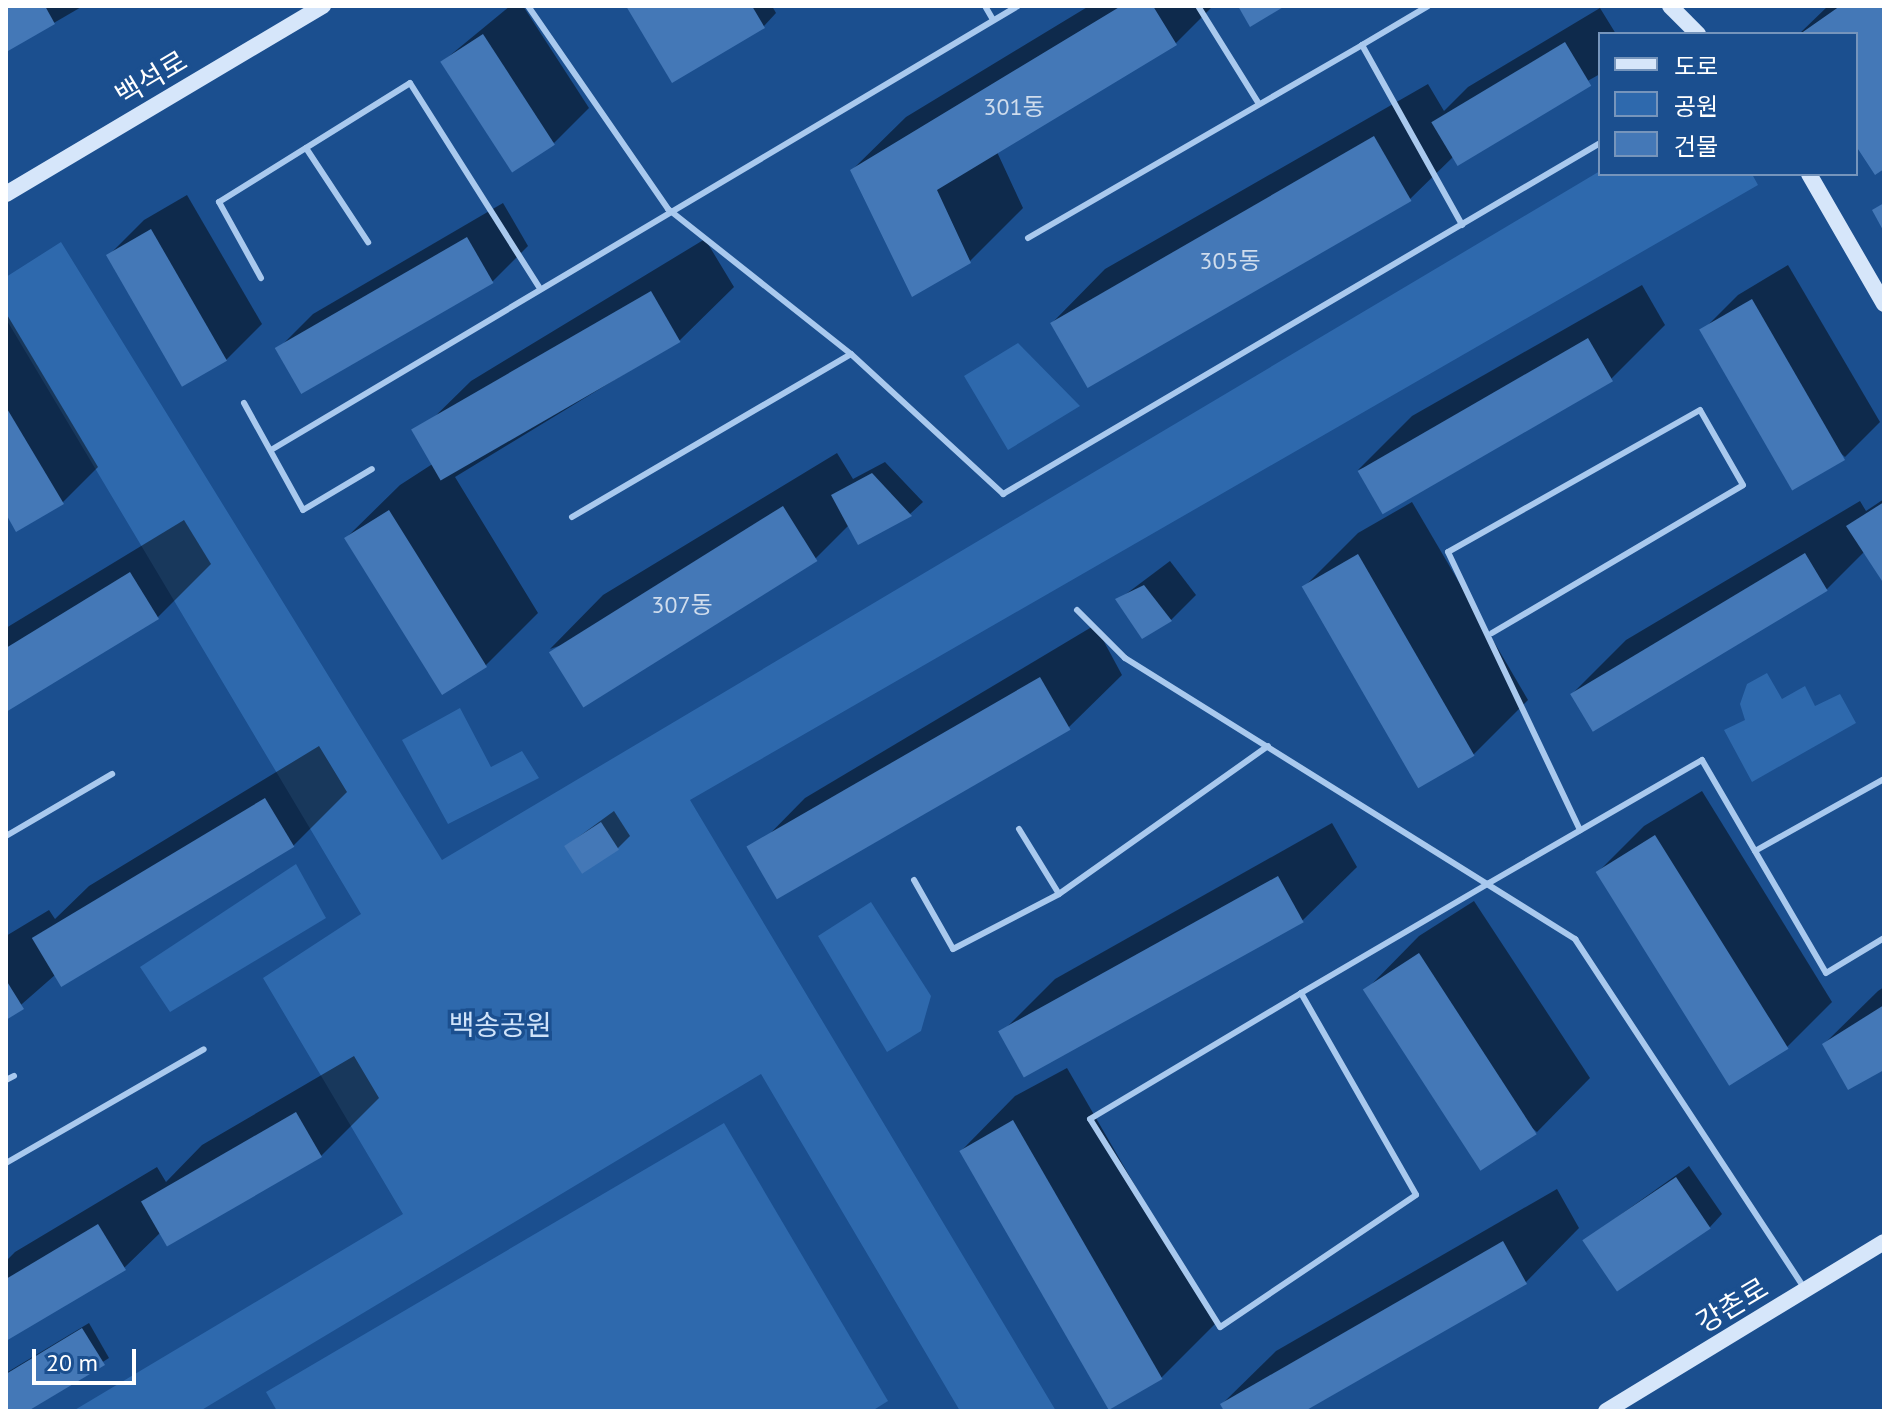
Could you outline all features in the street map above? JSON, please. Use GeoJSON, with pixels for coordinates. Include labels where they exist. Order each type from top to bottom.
{"type":"FeatureCollection","features":[{"type":"Feature","properties":{"kind":"main road","name":"백석로"},"geometry":{"type":"LineString","coordinates":[[6,194],[323,6]]}},
{"type":"Feature","properties":{"kind":"main road"},"geometry":{"type":"LineString","coordinates":[[1670,6],[1696,32]]}},
{"type":"Feature","properties":{"kind":"main road"},"geometry":{"type":"LineString","coordinates":[[1810,176],[1884,304]]}},
{"type":"Feature","properties":{"kind":"main road","name":"강촌로"},"geometry":{"type":"LineString","coordinates":[[1606,1411],[1884,1242]]}},
{"type":"Feature","properties":{"kind":"lane"},"geometry":{"type":"LineString","coordinates":[[528,6],[668,209],[851,354],[1003,494],[1598,144]]}},
{"type":"Feature","properties":{"kind":"lane"},"geometry":{"type":"LineString","coordinates":[[985,6],[993,20]]}},
{"type":"Feature","properties":{"kind":"lane"},"geometry":{"type":"LineString","coordinates":[[271,450],[668,209],[1018,6]]}},
{"type":"Feature","properties":{"kind":"lane"},"geometry":{"type":"LineString","coordinates":[[1198,6],[1259,104]]}},
{"type":"Feature","properties":{"kind":"lane"},"geometry":{"type":"LineString","coordinates":[[1028,238],[1428,6]]}},
{"type":"Feature","properties":{"kind":"lane"},"geometry":{"type":"LineString","coordinates":[[1362,45],[1462,225]]}},
{"type":"Feature","properties":{"kind":"lane"},"geometry":{"type":"LineString","coordinates":[[261,278],[219,202],[410,83],[539,287]]}},
{"type":"Feature","properties":{"kind":"lane"},"geometry":{"type":"LineString","coordinates":[[306,148],[368,242]]}},
{"type":"Feature","properties":{"kind":"lane"},"geometry":{"type":"LineString","coordinates":[[572,517],[851,354]]}},
{"type":"Feature","properties":{"kind":"lane"},"geometry":{"type":"LineString","coordinates":[[244,403],[303,510],[372,469]]}},
{"type":"Feature","properties":{"kind":"lane"},"geometry":{"type":"LineString","coordinates":[[1492,633],[1743,485],[1700,410],[1448,552],[1492,633],[1580,830]]}},
{"type":"Feature","properties":{"kind":"lane"},"geometry":{"type":"LineString","coordinates":[[1077,610],[1125,658],[1575,939],[1806,1291]]}},
{"type":"Feature","properties":{"kind":"lane"},"geometry":{"type":"LineString","coordinates":[[914,880],[953,949],[1059,894],[1268,746]]}},
{"type":"Feature","properties":{"kind":"lane"},"geometry":{"type":"LineString","coordinates":[[1301,993],[1416,1195],[1220,1327],[1090,1119],[1301,993],[1702,760],[1826,973],[1884,938]]}},
{"type":"Feature","properties":{"kind":"lane"},"geometry":{"type":"LineString","coordinates":[[6,836],[112,774]]}},
{"type":"Feature","properties":{"kind":"lane"},"geometry":{"type":"LineString","coordinates":[[1755,851],[1884,779]]}},
{"type":"Feature","properties":{"kind":"lane"},"geometry":{"type":"LineString","coordinates":[[1019,829],[1059,894]]}},
{"type":"Feature","properties":{"kind":"lane"},"geometry":{"type":"LineString","coordinates":[[6,1163],[204,1049]]}},
{"type":"Feature","properties":{"kind":"lane"},"geometry":{"type":"LineString","coordinates":[[6,1080],[14,1076]]}},
{"type":"Feature","properties":{"kind":"green space","name":"백송공원"},"geometry":{"type":"Polygon","coordinates":[[[1598,172],[1598,176],[1753,176],[1758,185],[690,800],[1056,1411],[960,1411],[761,1074],[200,1411],[73,1411],[403,1214],[263,978],[361,914],[6,319],[6,277],[61,242],[442,860],[1598,172]]]}},
{"type":"Feature","properties":{"kind":"green space"},"geometry":{"type":"Polygon","coordinates":[[[1018,343],[1080,406],[1008,450],[964,376],[1018,343]]]}},
{"type":"Feature","properties":{"kind":"green space"},"geometry":{"type":"Polygon","coordinates":[[[1767,673],[1782,699],[1805,686],[1815,706],[1840,694],[1856,723],[1752,782],[1724,730],[1745,720],[1740,704],[1747,684],[1767,673]]]}},
{"type":"Feature","properties":{"kind":"green space"},"geometry":{"type":"Polygon","coordinates":[[[460,708],[491,767],[522,751],[539,778],[448,824],[402,740],[460,708]]]}},
{"type":"Feature","properties":{"kind":"green space"},"geometry":{"type":"Polygon","coordinates":[[[296,864],[326,918],[170,1012],[140,967],[296,864]]]}},
{"type":"Feature","properties":{"kind":"green space"},"geometry":{"type":"Polygon","coordinates":[[[871,902],[931,996],[921,1031],[887,1052],[818,936],[871,902]]]}},
{"type":"Feature","properties":{"kind":"green space"},"geometry":{"type":"Polygon","coordinates":[[[724,1123],[888,1401],[872,1411],[277,1411],[266,1392],[724,1123]]]}},
{"type":"Feature","properties":{"kind":"building"},"geometry":{"type":"Polygon","coordinates":[[[6,6],[45,6],[55,24],[8,51],[6,6]]]}},
{"type":"Feature","properties":{"kind":"building"},"geometry":{"type":"Polygon","coordinates":[[[626,6],[752,6],[765,28],[672,83],[626,6]]]}},
{"type":"Feature","properties":{"kind":"building"},"geometry":{"type":"Polygon","coordinates":[[[1121,6],[1153,6],[1177,45],[937,190],[971,263],[912,297],[850,170],[1121,6]]]}},
{"type":"Feature","properties":{"kind":"building"},"geometry":{"type":"Polygon","coordinates":[[[1238,6],[1285,6],[1250,27],[1238,6]]]}},
{"type":"Feature","properties":{"kind":"building"},"geometry":{"type":"Polygon","coordinates":[[[1840,6],[1884,6],[1884,169],[1875,175],[1858,149],[1858,32],[1803,32],[1840,6]]]}},
{"type":"Feature","properties":{"kind":"building"},"geometry":{"type":"Polygon","coordinates":[[[483,34],[555,145],[512,172],[440,62],[483,34]]]}},
{"type":"Feature","properties":{"kind":"building"},"geometry":{"type":"Polygon","coordinates":[[[1565,42],[1591,86],[1458,166],[1431,122],[1565,42]]]}},
{"type":"Feature","properties":{"kind":"building"},"geometry":{"type":"Polygon","coordinates":[[[1374,136],[1412,201],[1088,388],[1050,323],[1374,136]]]}},
{"type":"Feature","properties":{"kind":"building"},"geometry":{"type":"Polygon","coordinates":[[[1884,203],[1884,232],[1872,210],[1884,203]]]}},
{"type":"Feature","properties":{"kind":"building"},"geometry":{"type":"Polygon","coordinates":[[[151,229],[227,361],[182,387],[106,255],[151,229]]]}},
{"type":"Feature","properties":{"kind":"building"},"geometry":{"type":"Polygon","coordinates":[[[467,237],[494,283],[301,394],[275,348],[467,237]]]}},
{"type":"Feature","properties":{"kind":"building"},"geometry":{"type":"Polygon","coordinates":[[[651,291],[680,342],[441,481],[411,430],[651,291]]]}},
{"type":"Feature","properties":{"kind":"building"},"geometry":{"type":"Polygon","coordinates":[[[1752,299],[1845,460],[1792,491],[1699,330],[1752,299]]]}},
{"type":"Feature","properties":{"kind":"building"},"geometry":{"type":"Polygon","coordinates":[[[1588,338],[1613,381],[1383,514],[1358,471],[1588,338]]]}},
{"type":"Feature","properties":{"kind":"building"},"geometry":{"type":"Polygon","coordinates":[[[6,407],[64,504],[16,532],[6,514],[6,407]]]}},
{"type":"Feature","properties":{"kind":"building"},"geometry":{"type":"Polygon","coordinates":[[[872,473],[912,516],[858,545],[831,495],[872,473]]]}},
{"type":"Feature","properties":{"kind":"building"},"geometry":{"type":"Polygon","coordinates":[[[1884,502],[1884,584],[1846,526],[1884,502]]]}},
{"type":"Feature","properties":{"kind":"building"},"geometry":{"type":"Polygon","coordinates":[[[783,506],[817,561],[583,707],[549,652],[783,506]]]}},
{"type":"Feature","properties":{"kind":"building"},"geometry":{"type":"Polygon","coordinates":[[[389,510],[487,667],[442,695],[344,538],[389,510]]]}},
{"type":"Feature","properties":{"kind":"building"},"geometry":{"type":"Polygon","coordinates":[[[1805,553],[1828,591],[1593,732],[1570,694],[1805,553]]]}},
{"type":"Feature","properties":{"kind":"building"},"geometry":{"type":"Polygon","coordinates":[[[1358,554],[1474,756],[1418,788],[1302,586],[1358,554]]]}},
{"type":"Feature","properties":{"kind":"building"},"geometry":{"type":"Polygon","coordinates":[[[130,572],[159,619],[6,712],[6,648],[130,572]]]}},
{"type":"Feature","properties":{"kind":"building"},"geometry":{"type":"Polygon","coordinates":[[[1144,585],[1172,621],[1142,639],[1115,599],[1144,585]]]}},
{"type":"Feature","properties":{"kind":"building"},"geometry":{"type":"Polygon","coordinates":[[[1040,677],[1070,730],[777,899],[746,846],[1040,677]]]}},
{"type":"Feature","properties":{"kind":"building"},"geometry":{"type":"Polygon","coordinates":[[[265,798],[294,847],[61,987],[32,938],[265,798]]]}},
{"type":"Feature","properties":{"kind":"building"},"geometry":{"type":"Polygon","coordinates":[[[601,822],[619,850],[582,874],[564,846],[601,822]]]}},
{"type":"Feature","properties":{"kind":"building"},"geometry":{"type":"Polygon","coordinates":[[[1655,835],[1789,1049],[1729,1086],[1596,872],[1655,835]]]}},
{"type":"Feature","properties":{"kind":"building"},"geometry":{"type":"Polygon","coordinates":[[[1278,876],[1304,922],[1024,1077],[998,1031],[1278,876]]]}},
{"type":"Feature","properties":{"kind":"building"},"geometry":{"type":"Polygon","coordinates":[[[1419,953],[1537,1134],[1480,1171],[1363,989],[1419,953]]]}},
{"type":"Feature","properties":{"kind":"building"},"geometry":{"type":"Polygon","coordinates":[[[6,980],[24,1009],[6,1020],[6,980]]]}},
{"type":"Feature","properties":{"kind":"building"},"geometry":{"type":"Polygon","coordinates":[[[1884,1005],[1884,1070],[1848,1090],[1822,1044],[1884,1005]]]}},
{"type":"Feature","properties":{"kind":"building"},"geometry":{"type":"Polygon","coordinates":[[[296,1112],[322,1157],[167,1247],[141,1202],[296,1112]]]}},
{"type":"Feature","properties":{"kind":"building"},"geometry":{"type":"Polygon","coordinates":[[[1013,1120],[1162,1379],[1109,1410],[959,1151],[1013,1120]]]}},
{"type":"Feature","properties":{"kind":"building"},"geometry":{"type":"Polygon","coordinates":[[[1676,1177],[1711,1228],[1617,1292],[1582,1240],[1676,1177]]]}},
{"type":"Feature","properties":{"kind":"building"},"geometry":{"type":"Polygon","coordinates":[[[98,1224],[126,1270],[6,1341],[6,1279],[98,1224]]]}},
{"type":"Feature","properties":{"kind":"building"},"geometry":{"type":"Polygon","coordinates":[[[1503,1241],[1527,1284],[1305,1411],[1224,1411],[1220,1404],[1503,1241]]]}},
{"type":"Feature","properties":{"kind":"building"},"geometry":{"type":"Polygon","coordinates":[[[82,1328],[105,1365],[28,1411],[6,1411],[6,1374],[82,1328]]]}}]}
